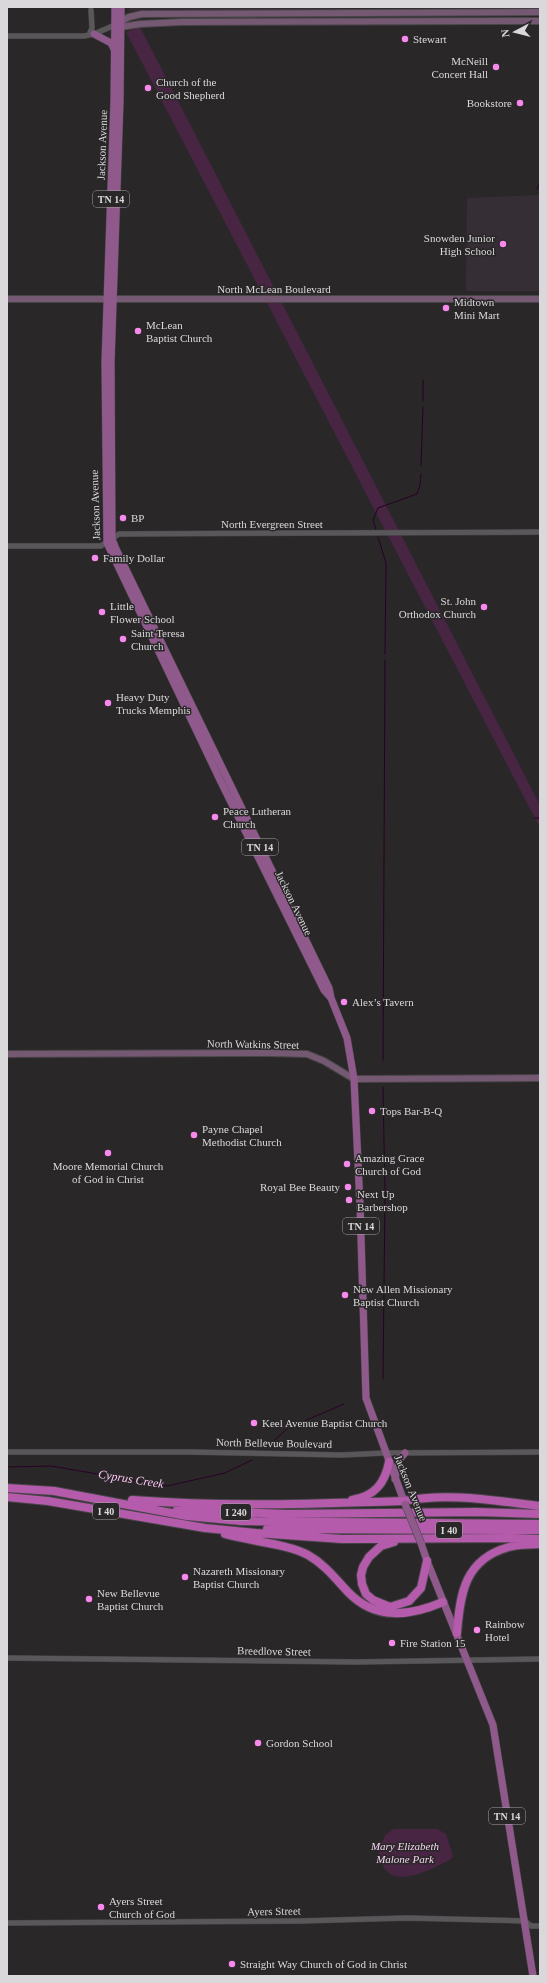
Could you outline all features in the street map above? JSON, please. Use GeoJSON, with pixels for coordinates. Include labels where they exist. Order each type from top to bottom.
{"type":"FeatureCollection","features":[{"type":"Feature","properties":{"kind":"highway"},"geometry":{"type":"LineString","coordinates":[[332,1503],[356,1499],[378,1488],[386,1477],[389,1462]]}},
{"type":"Feature","properties":{"kind":"highway","name":"I 40"},"geometry":{"type":"LineString","coordinates":[[7,1488],[54,1491],[110,1500],[187,1516],[241,1521],[540,1524]]}},
{"type":"Feature","properties":{"kind":"highway","name":"I 40"},"geometry":{"type":"LineString","coordinates":[[7,1497],[62,1503],[214,1529],[540,1530]]}},
{"type":"Feature","properties":{"kind":"highway"},"geometry":{"type":"LineString","coordinates":[[98,1498],[182,1504],[404,1503],[423,1497],[450,1497],[540,1506]]}},
{"type":"Feature","properties":{"kind":"highway","name":"I 240"},"geometry":{"type":"LineString","coordinates":[[110,1500],[206,1512],[287,1514],[476,1512],[540,1514]]}},
{"type":"Feature","properties":{"kind":"highway"},"geometry":{"type":"LineString","coordinates":[[205,1528],[307,1554],[323,1565],[349,1593],[374,1609],[391,1614],[412,1612],[443,1602]]}},
{"type":"Feature","properties":{"kind":"highway","name":"I 240"},"geometry":{"type":"LineString","coordinates":[[214,1529],[342,1539],[540,1539]]}},
{"type":"Feature","properties":{"kind":"highway"},"geometry":{"type":"LineString","coordinates":[[404,1540],[381,1546],[368,1557],[361,1575],[362,1584],[366,1594],[373,1600],[390,1607],[409,1601],[421,1588],[427,1561]]}},
{"type":"Feature","properties":{"kind":"highway"},"geometry":{"type":"LineString","coordinates":[[456,1633],[460,1601],[464,1586],[470,1573],[478,1564],[496,1552],[510,1547],[540,1544]]}},
{"type":"Feature","properties":{"kind":"main road","name":"Jackson Avenue"},"geometry":{"type":"LineString","coordinates":[[115,7],[119,24],[111,298],[105,369],[109,541],[116,549],[329,988],[331,998],[347,1038],[354,1079],[360,1205],[364,1388],[368,1408],[385,1453],[492,1725],[533,1976]]}},
{"type":"Feature","properties":{"kind":"main road","name":"Jackson Avenue"},"geometry":{"type":"LineString","coordinates":[[111,298],[115,51],[121,7]]}},
{"type":"Feature","properties":{"kind":"main road"},"geometry":{"type":"LineString","coordinates":[[524,12],[524,21]]}},
{"type":"Feature","properties":{"kind":"main road"},"geometry":{"type":"LineString","coordinates":[[532,12],[532,21]]}},
{"type":"Feature","properties":{"kind":"main road"},"geometry":{"type":"LineString","coordinates":[[119,24],[142,14],[540,12]]}},
{"type":"Feature","properties":{"kind":"main road"},"geometry":{"type":"LineString","coordinates":[[119,24],[181,22],[540,22]]}},
{"type":"Feature","properties":{"kind":"main road"},"geometry":{"type":"LineString","coordinates":[[92,34],[111,43],[115,51]]}},
{"type":"Feature","properties":{"kind":"main road","name":"North McLean Boulevard"},"geometry":{"type":"LineString","coordinates":[[7,299],[540,299]]}},
{"type":"Feature","properties":{"kind":"main road","name":"North Watkins Street"},"geometry":{"type":"LineString","coordinates":[[7,1054],[307,1054],[324,1061],[354,1079]]}},
{"type":"Feature","properties":{"kind":"main road"},"geometry":{"type":"LineString","coordinates":[[354,1079],[540,1078]]}},
{"type":"Feature","properties":{"kind":"main road"},"geometry":{"type":"LineString","coordinates":[[395,1479],[399,1460],[405,1453]]}},
{"type":"Feature","properties":{"kind":"street"},"geometry":{"type":"LineString","coordinates":[[91,10],[92,34]]}},
{"type":"Feature","properties":{"kind":"street"},"geometry":{"type":"LineString","coordinates":[[7,36],[92,34],[119,24]]}},
{"type":"Feature","properties":{"kind":"street","name":"North Evergreen Street"},"geometry":{"type":"LineString","coordinates":[[7,546],[101,546],[119,534],[540,532]]}},
{"type":"Feature","properties":{"kind":"street","name":"North Bellevue Boulevard"},"geometry":{"type":"LineString","coordinates":[[7,1452],[203,1452],[342,1455],[385,1453],[540,1452]]}},
{"type":"Feature","properties":{"kind":"street","name":"Breedlove Street"},"geometry":{"type":"LineString","coordinates":[[7,1658],[356,1662],[540,1659]]}},
{"type":"Feature","properties":{"kind":"street","name":"Ayers Street"},"geometry":{"type":"LineString","coordinates":[[7,1923],[300,1921],[407,1918],[525,1921],[531,1926],[540,1926]]}},
{"type":"Feature","properties":{"kind":"shaded area"},"geometry":{"type":"Polygon","coordinates":[[[129,7],[502,7],[129,11],[129,7]]]}},
{"type":"Feature","properties":{"kind":"shaded area","name":"Snowden Junior High School"},"geometry":{"type":"Polygon","coordinates":[[[540,195],[540,291],[466,291],[467,198],[540,195]]]}},
{"type":"Feature","properties":{"kind":"green space"},"geometry":{"type":"Polygon","coordinates":[[[140,27],[540,805],[540,828],[126,32],[140,27]]]}},
{"type":"Feature","properties":{"kind":"green space","name":"Mary Elizabeth Malone Park"},"geometry":{"type":"Polygon","coordinates":[[[394,1829],[437,1829],[446,1834],[453,1856],[451,1859],[419,1874],[397,1876],[388,1872],[382,1863],[378,1849],[386,1834],[394,1829]]]}},
{"type":"Feature","properties":{"kind":"waterway"},"geometry":{"type":"LineString","coordinates":[[537,189],[540,183]]}},
{"type":"Feature","properties":{"kind":"waterway"},"geometry":{"type":"LineString","coordinates":[[423,380],[423,401]]}},
{"type":"Feature","properties":{"kind":"waterway"},"geometry":{"type":"LineString","coordinates":[[421,465],[423,407]]}},
{"type":"Feature","properties":{"kind":"waterway"},"geometry":{"type":"LineString","coordinates":[[376,530],[373,520],[378,508],[417,494],[421,474]]}},
{"type":"Feature","properties":{"kind":"waterway"},"geometry":{"type":"LineString","coordinates":[[378,537],[386,563],[385,654]]}},
{"type":"Feature","properties":{"kind":"waterway"},"geometry":{"type":"LineString","coordinates":[[383,1060],[385,660]]}},
{"type":"Feature","properties":{"kind":"waterway"},"geometry":{"type":"LineString","coordinates":[[535,818],[540,818]]}},
{"type":"Feature","properties":{"kind":"waterway"},"geometry":{"type":"LineString","coordinates":[[383,1087],[385,1194],[383,1379]]}},
{"type":"Feature","properties":{"kind":"waterway"},"geometry":{"type":"LineString","coordinates":[[267,1447],[288,1428],[344,1404]]}},
{"type":"Feature","properties":{"kind":"waterway","name":"Cyprus Creek"},"geometry":{"type":"LineString","coordinates":[[7,1467],[51,1466],[167,1486],[225,1473],[252,1460]]}},
{"type":"Feature","properties":{"kind":"place","name":"Stewart"},"geometry":{"type":"Point","coordinates":[405,39]}},
{"type":"Feature","properties":{"kind":"place","name":"McNeill Concert Hall"},"geometry":{"type":"Point","coordinates":[496,67]}},
{"type":"Feature","properties":{"kind":"place","name":"Church of the Good Shepherd"},"geometry":{"type":"Point","coordinates":[148,88]}},
{"type":"Feature","properties":{"kind":"place","name":"Bookstore"},"geometry":{"type":"Point","coordinates":[520,103]}},
{"type":"Feature","properties":{"kind":"place","name":"Snowden Junior High School"},"geometry":{"type":"Point","coordinates":[503,244]}},
{"type":"Feature","properties":{"kind":"place","name":"Midtown Mini Mart"},"geometry":{"type":"Point","coordinates":[446,308]}},
{"type":"Feature","properties":{"kind":"place","name":"McLean Baptist Church"},"geometry":{"type":"Point","coordinates":[138,331]}},
{"type":"Feature","properties":{"kind":"place","name":"BP"},"geometry":{"type":"Point","coordinates":[123,518]}},
{"type":"Feature","properties":{"kind":"place","name":"Family Dollar"},"geometry":{"type":"Point","coordinates":[95,558]}},
{"type":"Feature","properties":{"kind":"place","name":"St. John Orthodox Church"},"geometry":{"type":"Point","coordinates":[484,607]}},
{"type":"Feature","properties":{"kind":"place","name":"Little Flower School"},"geometry":{"type":"Point","coordinates":[102,612]}},
{"type":"Feature","properties":{"kind":"place","name":"Saint Teresa Church"},"geometry":{"type":"Point","coordinates":[123,639]}},
{"type":"Feature","properties":{"kind":"place","name":"Heavy Duty Trucks Memphis"},"geometry":{"type":"Point","coordinates":[108,703]}},
{"type":"Feature","properties":{"kind":"place","name":"Peace Lutheran Church"},"geometry":{"type":"Point","coordinates":[215,817]}},
{"type":"Feature","properties":{"kind":"place","name":"Alex’s Tavern"},"geometry":{"type":"Point","coordinates":[344,1002]}},
{"type":"Feature","properties":{"kind":"place","name":"Tops Bar-B-Q"},"geometry":{"type":"Point","coordinates":[372,1111]}},
{"type":"Feature","properties":{"kind":"place","name":"Payne Chapel Methodist Church"},"geometry":{"type":"Point","coordinates":[194,1135]}},
{"type":"Feature","properties":{"kind":"place","name":"Moore Memorial Church of God in Christ"},"geometry":{"type":"Point","coordinates":[108,1153]}},
{"type":"Feature","properties":{"kind":"place","name":"Amazing Grace Church of God"},"geometry":{"type":"Point","coordinates":[347,1164]}},
{"type":"Feature","properties":{"kind":"place","name":"Royal Bee Beauty"},"geometry":{"type":"Point","coordinates":[348,1187]}},
{"type":"Feature","properties":{"kind":"place","name":"Next Up Barbershop"},"geometry":{"type":"Point","coordinates":[349,1200]}},
{"type":"Feature","properties":{"kind":"place","name":"New Allen Missionary Baptist Church"},"geometry":{"type":"Point","coordinates":[345,1295]}},
{"type":"Feature","properties":{"kind":"place","name":"Keel Avenue Baptist Church"},"geometry":{"type":"Point","coordinates":[254,1423]}},
{"type":"Feature","properties":{"kind":"place","name":"Nazareth Missionary Baptist Church"},"geometry":{"type":"Point","coordinates":[185,1577]}},
{"type":"Feature","properties":{"kind":"place","name":"New Bellevue Baptist Church"},"geometry":{"type":"Point","coordinates":[89,1599]}},
{"type":"Feature","properties":{"kind":"place","name":"Rainbow Hotel"},"geometry":{"type":"Point","coordinates":[477,1630]}},
{"type":"Feature","properties":{"kind":"place","name":"Fire Station 15"},"geometry":{"type":"Point","coordinates":[392,1643]}},
{"type":"Feature","properties":{"kind":"place","name":"Gordon School"},"geometry":{"type":"Point","coordinates":[258,1743]}},
{"type":"Feature","properties":{"kind":"place","name":"Ayers Street Church of God"},"geometry":{"type":"Point","coordinates":[101,1907]}},
{"type":"Feature","properties":{"kind":"place","name":"Straight Way Church of God in Christ"},"geometry":{"type":"Point","coordinates":[232,1964]}}]}
